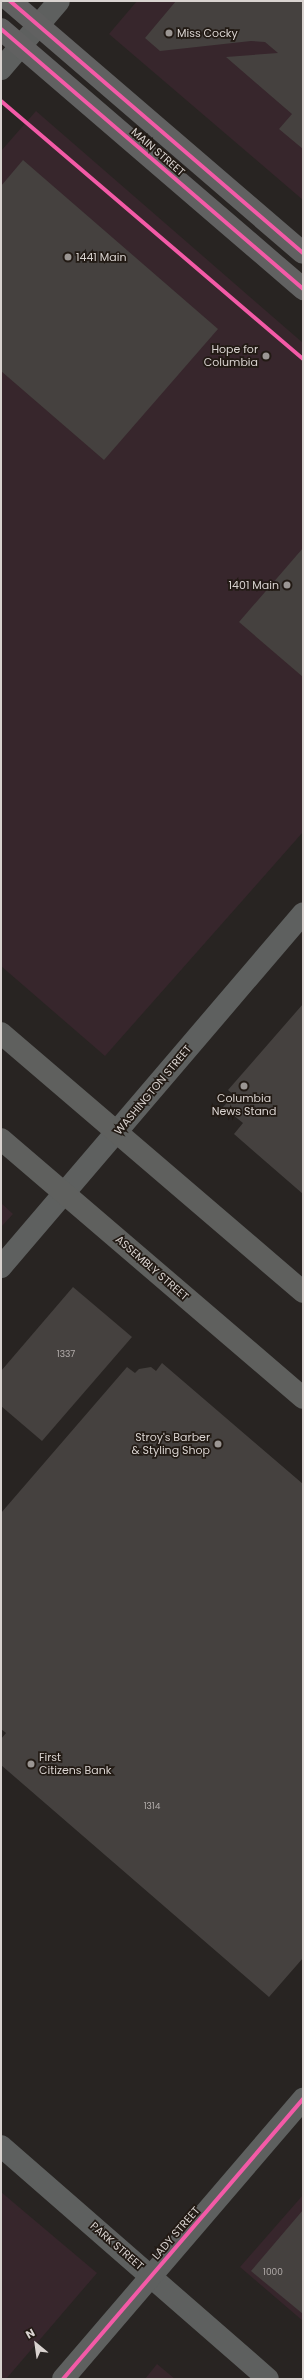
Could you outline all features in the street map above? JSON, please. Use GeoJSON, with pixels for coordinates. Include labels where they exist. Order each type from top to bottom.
{"type":"FeatureCollection","features":[{"type":"Feature","properties":{"kind":"main road","name":"MAIN STREET"},"geometry":{"type":"LineString","coordinates":[[10,1],[303,253]]}},
{"type":"Feature","properties":{"kind":"main road","name":"MAIN STREET"},"geometry":{"type":"LineString","coordinates":[[1,29],[303,289]]}},
{"type":"Feature","properties":{"kind":"main road"},"geometry":{"type":"LineString","coordinates":[[1,1033],[303,1292]]}},
{"type":"Feature","properties":{"kind":"main road","name":"ASSEMBLY STREET"},"geometry":{"type":"LineString","coordinates":[[1,1139],[303,1398]]}},
{"type":"Feature","properties":{"kind":"street"},"geometry":{"type":"LineString","coordinates":[[1,69],[59,1]]}},
{"type":"Feature","properties":{"kind":"street","name":"WASHINGTON STREET"},"geometry":{"type":"LineString","coordinates":[[1,1267],[303,913]]}},
{"type":"Feature","properties":{"kind":"street","name":"LADY STREET"},"geometry":{"type":"LineString","coordinates":[[63,2379],[303,2099]]}},
{"type":"Feature","properties":{"kind":"street","name":"PARK STREET"},"geometry":{"type":"LineString","coordinates":[[1,2146],[151,2275],[268,2379]]}},
{"type":"Feature","properties":{"kind":"shaded area"},"geometry":{"type":"Polygon","coordinates":[[[137,1],[303,1],[303,200],[109,34],[137,1]]]}},
{"type":"Feature","properties":{"kind":"shaded area"},"geometry":{"type":"Polygon","coordinates":[[[36,111],[303,343],[303,832],[105,1056],[1,966],[1,151],[36,111]]]}},
{"type":"Feature","properties":{"kind":"shaded area"},"geometry":{"type":"Polygon","coordinates":[[[1,1203],[13,1214],[1,1227],[1,1203]]]}},
{"type":"Feature","properties":{"kind":"shaded area"},"geometry":{"type":"Polygon","coordinates":[[[1,2192],[97,2273],[6,2379],[1,2379],[1,2192]]]}},
{"type":"Feature","properties":{"kind":"shaded area"},"geometry":{"type":"Polygon","coordinates":[[[303,2195],[303,2321],[240,2267],[303,2195]]]}},
{"type":"Feature","properties":{"kind":"shaded area"},"geometry":{"type":"Polygon","coordinates":[[[157,2364],[175,2379],[145,2379],[157,2364]]]}},
{"type":"Feature","properties":{"kind":"building"},"geometry":{"type":"Polygon","coordinates":[[[176,1],[303,1],[303,149],[279,129],[292,114],[226,57],[278,53],[265,42],[251,41],[160,51],[145,38],[176,1]]]}},
{"type":"Feature","properties":{"kind":"building","name":"1441 Main"},"geometry":{"type":"Polygon","coordinates":[[[23,160],[218,329],[104,460],[1,371],[1,186],[23,160]]]}},
{"type":"Feature","properties":{"kind":"building","name":"1401 Main"},"geometry":{"type":"Polygon","coordinates":[[[303,548],[303,677],[239,622],[303,548]]]}},
{"type":"Feature","properties":{"kind":"building"},"geometry":{"type":"Polygon","coordinates":[[[303,1004],[303,1194],[234,1134],[243,1123],[223,1107],[234,1095],[228,1090],[303,1004]]]}},
{"type":"Feature","properties":{"kind":"building"},"geometry":{"type":"Polygon","coordinates":[[[73,1287],[132,1337],[42,1441],[1,1406],[1,1371],[73,1287]]]}},
{"type":"Feature","properties":{"kind":"building"},"geometry":{"type":"Polygon","coordinates":[[[162,1363],[303,1484],[303,1958],[269,1997],[1,1765],[1,1739],[6,1733],[1,1729],[1,1513],[127,1367],[135,1373],[139,1369],[151,1367],[156,1371],[162,1363]]]}},
{"type":"Feature","properties":{"kind":"building"},"geometry":{"type":"Polygon","coordinates":[[[303,2210],[303,2314],[251,2271],[303,2210]]]}},
{"type":"Feature","properties":{"kind":"cycle path"},"geometry":{"type":"LineString","coordinates":[[10,1],[303,253]]}},
{"type":"Feature","properties":{"kind":"cycle path"},"geometry":{"type":"LineString","coordinates":[[1,29],[303,289]]}},
{"type":"Feature","properties":{"kind":"cycle path"},"geometry":{"type":"LineString","coordinates":[[1,101],[303,359]]}},
{"type":"Feature","properties":{"kind":"cycle path"},"geometry":{"type":"LineString","coordinates":[[63,2379],[303,2099]]}},
{"type":"Feature","properties":{"kind":"place","name":"Miss Cocky"},"geometry":{"type":"Point","coordinates":[169,33]}},
{"type":"Feature","properties":{"kind":"place","name":"1441 Main"},"geometry":{"type":"Point","coordinates":[68,257]}},
{"type":"Feature","properties":{"kind":"place","name":"Hope for Columbia"},"geometry":{"type":"Point","coordinates":[266,356]}},
{"type":"Feature","properties":{"kind":"place","name":"1401 Main"},"geometry":{"type":"Point","coordinates":[287,585]}},
{"type":"Feature","properties":{"kind":"place","name":"Columbia News Stand"},"geometry":{"type":"Point","coordinates":[244,1086]}},
{"type":"Feature","properties":{"kind":"place","name":"Stroy's Barber & Styling Shop"},"geometry":{"type":"Point","coordinates":[218,1444]}},
{"type":"Feature","properties":{"kind":"place","name":"First Citizens Bank"},"geometry":{"type":"Point","coordinates":[31,1764]}}]}
